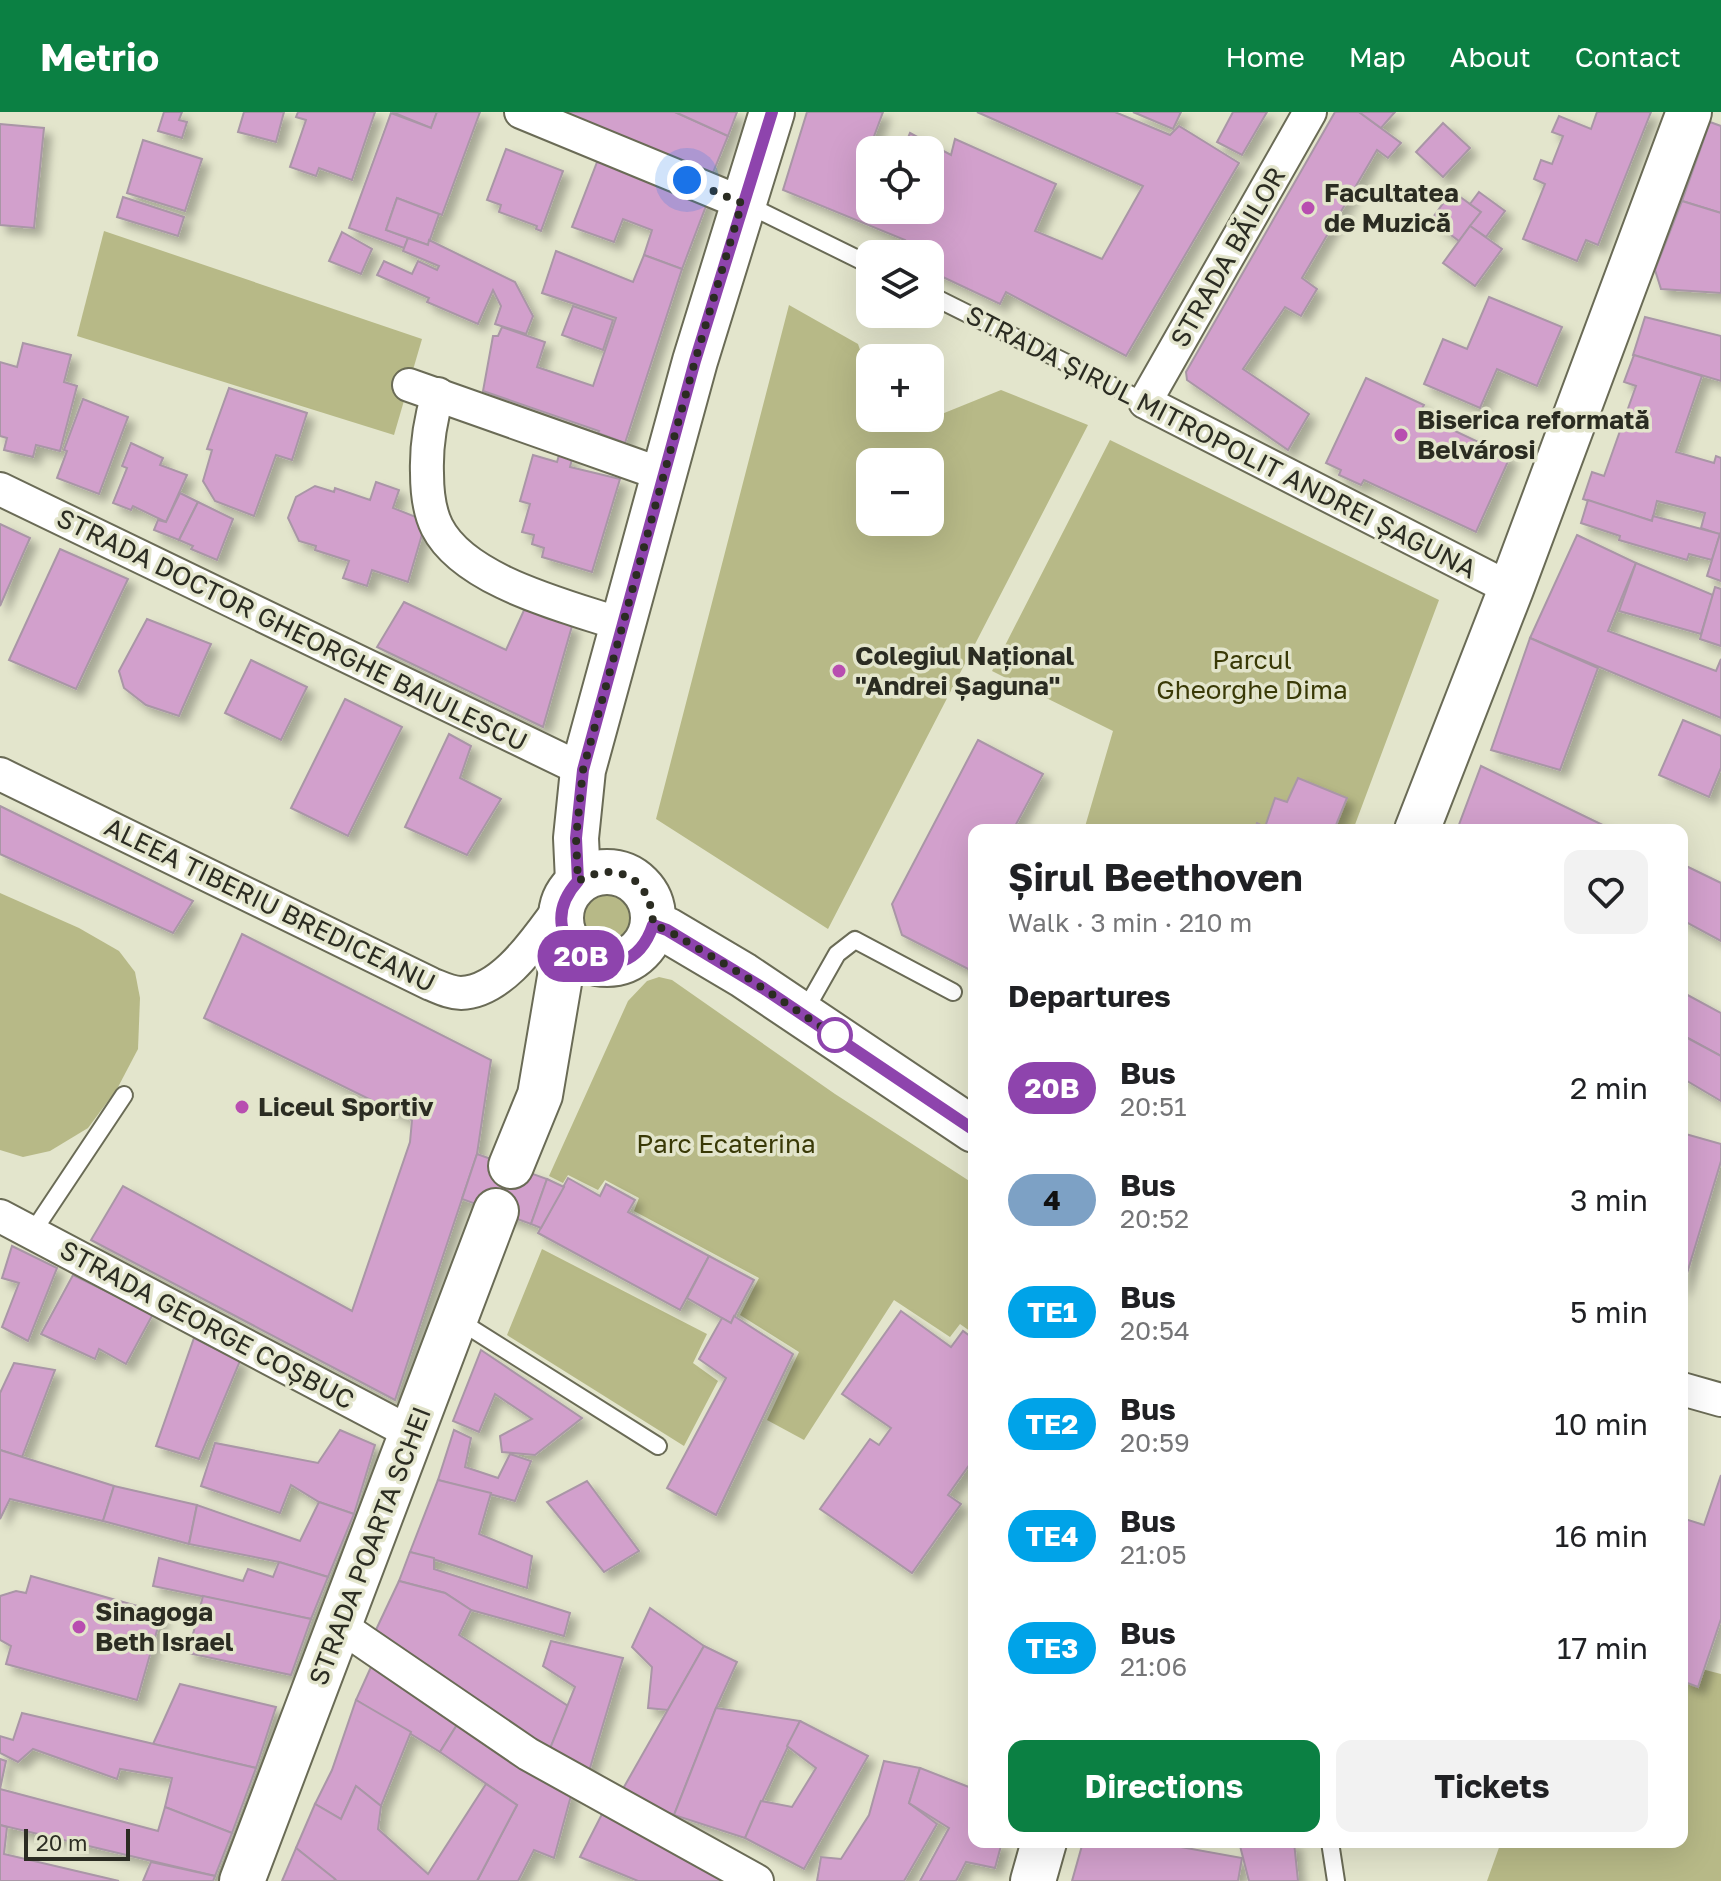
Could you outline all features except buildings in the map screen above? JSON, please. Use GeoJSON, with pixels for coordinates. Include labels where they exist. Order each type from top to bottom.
{"type":"FeatureCollection","features":[{"type":"Feature","properties":{"kind":"street"},"geometry":{"type":"LineString","coordinates":[[521,112],[742,203]]}},
{"type":"Feature","properties":{"kind":"street"},"geometry":{"type":"LineString","coordinates":[[511,1166],[540,1095],[558,991],[583,770],[742,203],[772,112]]}},
{"type":"Feature","properties":{"kind":"street","name":"STRADA BĂILOR"},"geometry":{"type":"LineString","coordinates":[[1145,402],[1310,112]]}},
{"type":"Feature","properties":{"kind":"street"},"geometry":{"type":"LineString","coordinates":[[1419,824],[1511,589],[1689,112]]}},
{"type":"Feature","properties":{"kind":"street"},"geometry":{"type":"LineString","coordinates":[[623,625],[503,583],[457,553],[437,526],[427,492],[424,390],[664,475]]}},
{"type":"Feature","properties":{"kind":"street","name":"STRADA ȘIRUL MITROPOLIT ANDREI ȘAGUNA"},"geometry":{"type":"LineString","coordinates":[[1145,402],[1511,589]]}},
{"type":"Feature","properties":{"kind":"street","name":"STRADA DOCTOR GHEORGHE BAIULESCU"},"geometry":{"type":"LineString","coordinates":[[0,489],[583,770]]}},
{"type":"Feature","properties":{"kind":"street","name":"ALEEA TIBERIU BREDICEANU"},"geometry":{"type":"LineString","coordinates":[[0,774],[450,991],[463,993],[493,982],[519,960],[568,906]]}},
{"type":"Feature","properties":{"kind":"street"},"geometry":{"type":"LineString","coordinates":[[607,871],[623,874],[637,882],[647,894],[653,909],[653,925],[648,940],[638,952],[624,961],[593,963],[569,945],[568,906],[592,873],[607,871]]}},
{"type":"Feature","properties":{"kind":"street"},"geometry":{"type":"LineString","coordinates":[[653,925],[667,930],[743,975],[968,1126]]}},
{"type":"Feature","properties":{"kind":"street","name":"STRADA POARTA SCHEI"},"geometry":{"type":"LineString","coordinates":[[242,1881],[496,1211]]}},
{"type":"Feature","properties":{"kind":"street","name":"STRADA GEORGE COȘBUC"},"geometry":{"type":"LineString","coordinates":[[0,1216],[413,1434]]}},
{"type":"Feature","properties":{"kind":"street"},"geometry":{"type":"LineString","coordinates":[[1688,1391],[1721,1400]]}},
{"type":"Feature","properties":{"kind":"street"},"geometry":{"type":"LineString","coordinates":[[339,1625],[528,1754],[757,1881]]}},
{"type":"Feature","properties":{"kind":"street"},"geometry":{"type":"LineString","coordinates":[[1033,1881],[1042,1848]]}},
{"type":"Feature","properties":{"kind":"lane"},"geometry":{"type":"LineString","coordinates":[[742,203],[856,258]]}},
{"type":"Feature","properties":{"kind":"lane","name":"STRADA ȘIRUL MITROPOLIT ANDREI ȘAGUNA"},"geometry":{"type":"LineString","coordinates":[[944,302],[1145,402]]}},
{"type":"Feature","properties":{"kind":"lane"},"geometry":{"type":"LineString","coordinates":[[803,1015],[837,954],[855,940],[953,992]]}},
{"type":"Feature","properties":{"kind":"lane"},"geometry":{"type":"LineString","coordinates":[[32,1233],[124,1095]]}},
{"type":"Feature","properties":{"kind":"lane"},"geometry":{"type":"LineString","coordinates":[[457,1319],[658,1446]]}},
{"type":"Feature","properties":{"kind":"lane"},"geometry":{"type":"LineString","coordinates":[[1331,1848],[1336,1881]]}},
{"type":"Feature","properties":{"kind":"green space"},"geometry":{"type":"Polygon","coordinates":[[[104,231],[422,339],[394,435],[77,336],[104,231]]]}},
{"type":"Feature","properties":{"kind":"green space"},"geometry":{"type":"Polygon","coordinates":[[[789,305],[858,344],[856,432],[944,432],[944,413],[1001,390],[1088,425],[828,929],[656,819],[789,305]]]}},
{"type":"Feature","properties":{"kind":"green space","name":"Parcul Gheorghe Dima"},"geometry":{"type":"Polygon","coordinates":[[[1110,440],[1439,600],[1355,824],[1086,824],[1113,731],[992,671],[1110,440]]]}},
{"type":"Feature","properties":{"kind":"green space"},"geometry":{"type":"Polygon","coordinates":[[[608,884],[621,887],[631,894],[638,904],[641,917],[638,930],[631,940],[621,947],[608,950],[595,947],[585,940],[578,930],[575,917],[578,904],[585,894],[595,887],[608,884]]]}},
{"type":"Feature","properties":{"kind":"green space"},"geometry":{"type":"Polygon","coordinates":[[[0,893],[79,928],[119,951],[135,972],[140,998],[138,1049],[117,1089],[88,1128],[50,1151],[23,1157],[0,1150],[0,893]]]}},
{"type":"Feature","properties":{"kind":"green space","name":"Parc Ecaterina"},"geometry":{"type":"Polygon","coordinates":[[[659,977],[672,980],[835,1094],[968,1180],[968,1330],[960,1324],[950,1337],[894,1300],[804,1440],[767,1420],[799,1352],[740,1315],[759,1278],[634,1211],[639,1198],[605,1180],[598,1190],[568,1175],[563,1183],[549,1176],[628,1001],[647,981],[659,977]]]}},
{"type":"Feature","properties":{"kind":"green space"},"geometry":{"type":"Polygon","coordinates":[[[542,1249],[707,1334],[693,1363],[718,1381],[684,1446],[507,1335],[542,1249]]]}},
{"type":"Feature","properties":{"kind":"green space"},"geometry":{"type":"Polygon","coordinates":[[[1688,1666],[1721,1674],[1721,1881],[1487,1881],[1499,1848],[1688,1848],[1688,1666]]]}},
{"type":"Feature","properties":{"kind":"bus line","name":"20B"},"geometry":{"type":"LineString","coordinates":[[772,112],[695,361],[583,770],[576,838],[578,881],[568,892],[560,919],[569,945],[593,963],[624,961],[638,952],[648,940],[653,925],[667,930],[763,988],[968,1126]]}},
{"type":"Feature","properties":{"kind":"place","name":"Facultatea de Muzică"},"geometry":{"type":"Point","coordinates":[1308,208]}},
{"type":"Feature","properties":{"kind":"place","name":"Biserica reformată Belvárosi"},"geometry":{"type":"Point","coordinates":[1401,435]}},
{"type":"Feature","properties":{"kind":"place","name":"Colegiul Național \"Andrei Șaguna\""},"geometry":{"type":"Point","coordinates":[839,671]}},
{"type":"Feature","properties":{"kind":"place","name":"Liceul Sportiv"},"geometry":{"type":"Point","coordinates":[242,1107]}},
{"type":"Feature","properties":{"kind":"place","name":"Sinagoga Beth Israel"},"geometry":{"type":"Point","coordinates":[79,1627]}},
{"type":"Feature","properties":{"kind":"route"},"geometry":{"type":"LineString","coordinates":[[687,180],[742,203],[695,361],[583,770],[576,838],[578,881],[592,873],[607,871],[623,874],[637,882],[647,894],[653,909],[653,925],[667,930],[743,975],[843,1041],[835,1035]]}}]}
